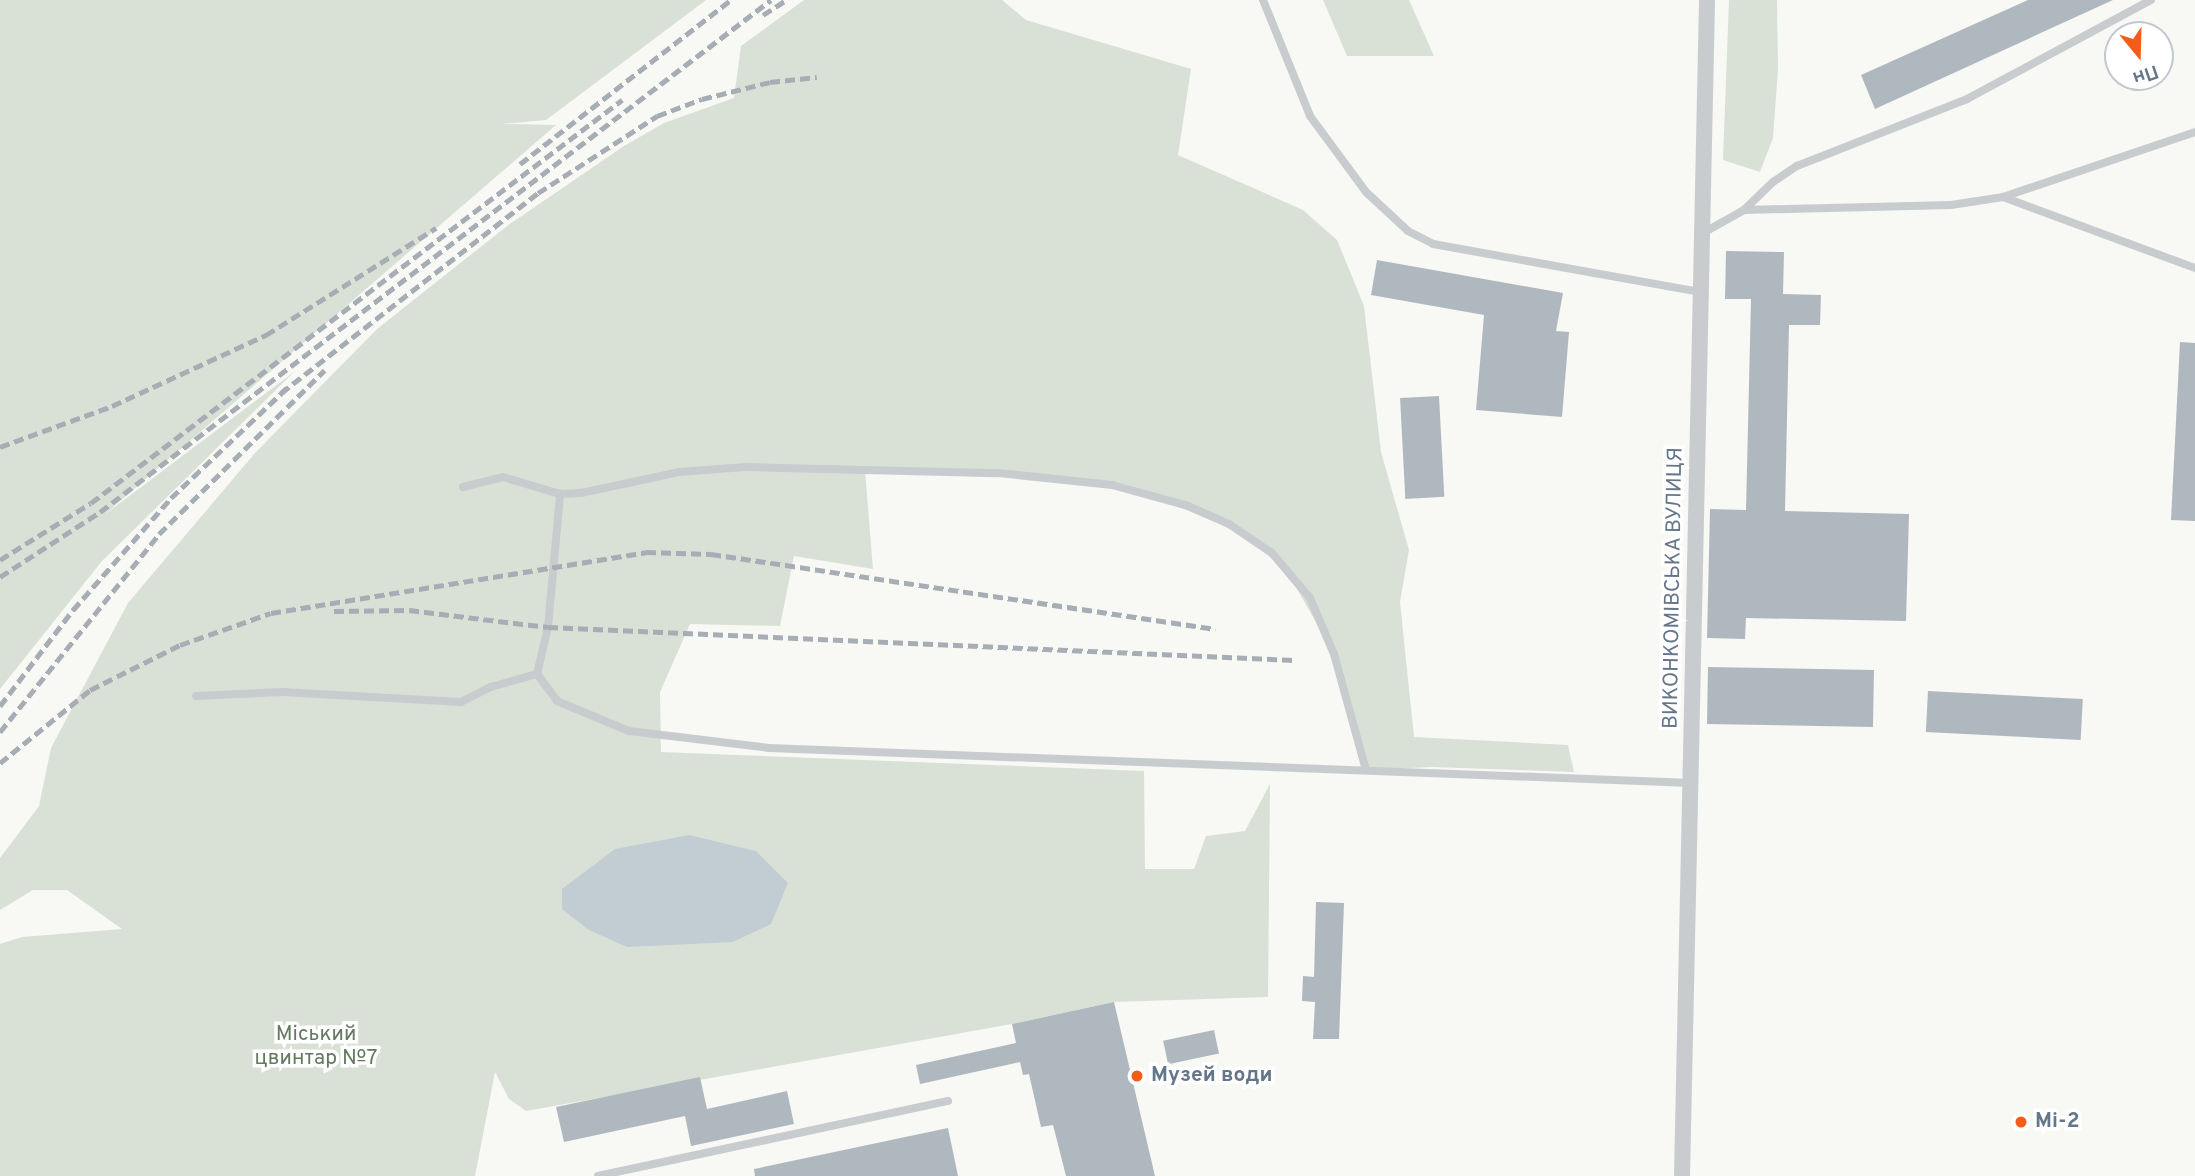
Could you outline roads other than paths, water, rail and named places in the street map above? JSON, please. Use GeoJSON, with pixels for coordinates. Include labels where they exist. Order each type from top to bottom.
{"type":"FeatureCollection","features":[{"type":"Feature","properties":{"kind":"street","name":"ВИКОНКОМІВСЬКА ВУЛИЦЯ"},"geometry":{"type":"LineString","coordinates":[[1682,1176],[1707,0]]}},
{"type":"Feature","properties":{"kind":"lane"},"geometry":{"type":"LineString","coordinates":[[1264,0],[1310,116],[1366,192],[1408,231],[1433,244],[1701,292]]}},
{"type":"Feature","properties":{"kind":"lane"},"geometry":{"type":"LineString","coordinates":[[1702,233],[1744,210],[1773,181],[1797,166],[1967,99],[2151,0]]}},
{"type":"Feature","properties":{"kind":"lane"},"geometry":{"type":"LineString","coordinates":[[1744,210],[1951,205],[2003,197],[2195,131]]}},
{"type":"Feature","properties":{"kind":"lane"},"geometry":{"type":"LineString","coordinates":[[2003,197],[2195,268]]}},
{"type":"Feature","properties":{"kind":"lane"},"geometry":{"type":"LineString","coordinates":[[463,487],[503,477],[560,494],[679,472],[746,467],[1032,474],[1112,485],[1188,506],[1229,524],[1272,553],[1310,598],[1334,654],[1366,770]]}},
{"type":"Feature","properties":{"kind":"lane"},"geometry":{"type":"LineString","coordinates":[[560,494],[548,627],[537,674],[557,701],[629,731],[769,748],[1691,783]]}},
{"type":"Feature","properties":{"kind":"lane"},"geometry":{"type":"LineString","coordinates":[[196,696],[283,691],[461,702],[491,687],[537,674]]}},
{"type":"Feature","properties":{"kind":"lane"},"geometry":{"type":"LineString","coordinates":[[598,1176],[948,1101]]}},
{"type":"Feature","properties":{"kind":"railway"},"geometry":{"type":"LineString","coordinates":[[520,164],[731,0]]}},
{"type":"Feature","properties":{"kind":"railway"},"geometry":{"type":"LineString","coordinates":[[0,577],[100,512],[771,0]]}},
{"type":"Feature","properties":{"kind":"railway"},"geometry":{"type":"LineString","coordinates":[[763,15],[786,0]]}},
{"type":"Feature","properties":{"kind":"railway"},"geometry":{"type":"LineString","coordinates":[[281,393],[538,193],[657,116],[702,99],[770,82],[817,77]]}},
{"type":"Feature","properties":{"kind":"railway"},"geometry":{"type":"LineString","coordinates":[[0,560],[91,503],[622,100]]}},
{"type":"Feature","properties":{"kind":"railway"},"geometry":{"type":"LineString","coordinates":[[0,447],[112,406],[266,335],[436,228]]}},
{"type":"Feature","properties":{"kind":"railway"},"geometry":{"type":"LineString","coordinates":[[0,732],[159,534],[325,370]]}},
{"type":"Feature","properties":{"kind":"railway"},"geometry":{"type":"LineString","coordinates":[[0,706],[73,610],[171,498],[288,387]]}},
{"type":"Feature","properties":{"kind":"railway"},"geometry":{"type":"LineString","coordinates":[[0,763],[90,690],[180,645],[271,613],[646,552],[711,554],[1215,629]]}},
{"type":"Feature","properties":{"kind":"railway"},"geometry":{"type":"LineString","coordinates":[[334,611],[409,610],[548,627],[1294,660]]}},
{"type":"Feature","properties":{"kind":"place","name":"Музей води"},"geometry":{"type":"Point","coordinates":[1137,1076]}},
{"type":"Feature","properties":{"kind":"place","name":"Мі-2"},"geometry":{"type":"Point","coordinates":[2021,1122]}},
{"type":"Feature","properties":{"kind":"park label","name":"Міський цвинтар №7"},"geometry":{"type":"Point","coordinates":[316,1047]}}]}
